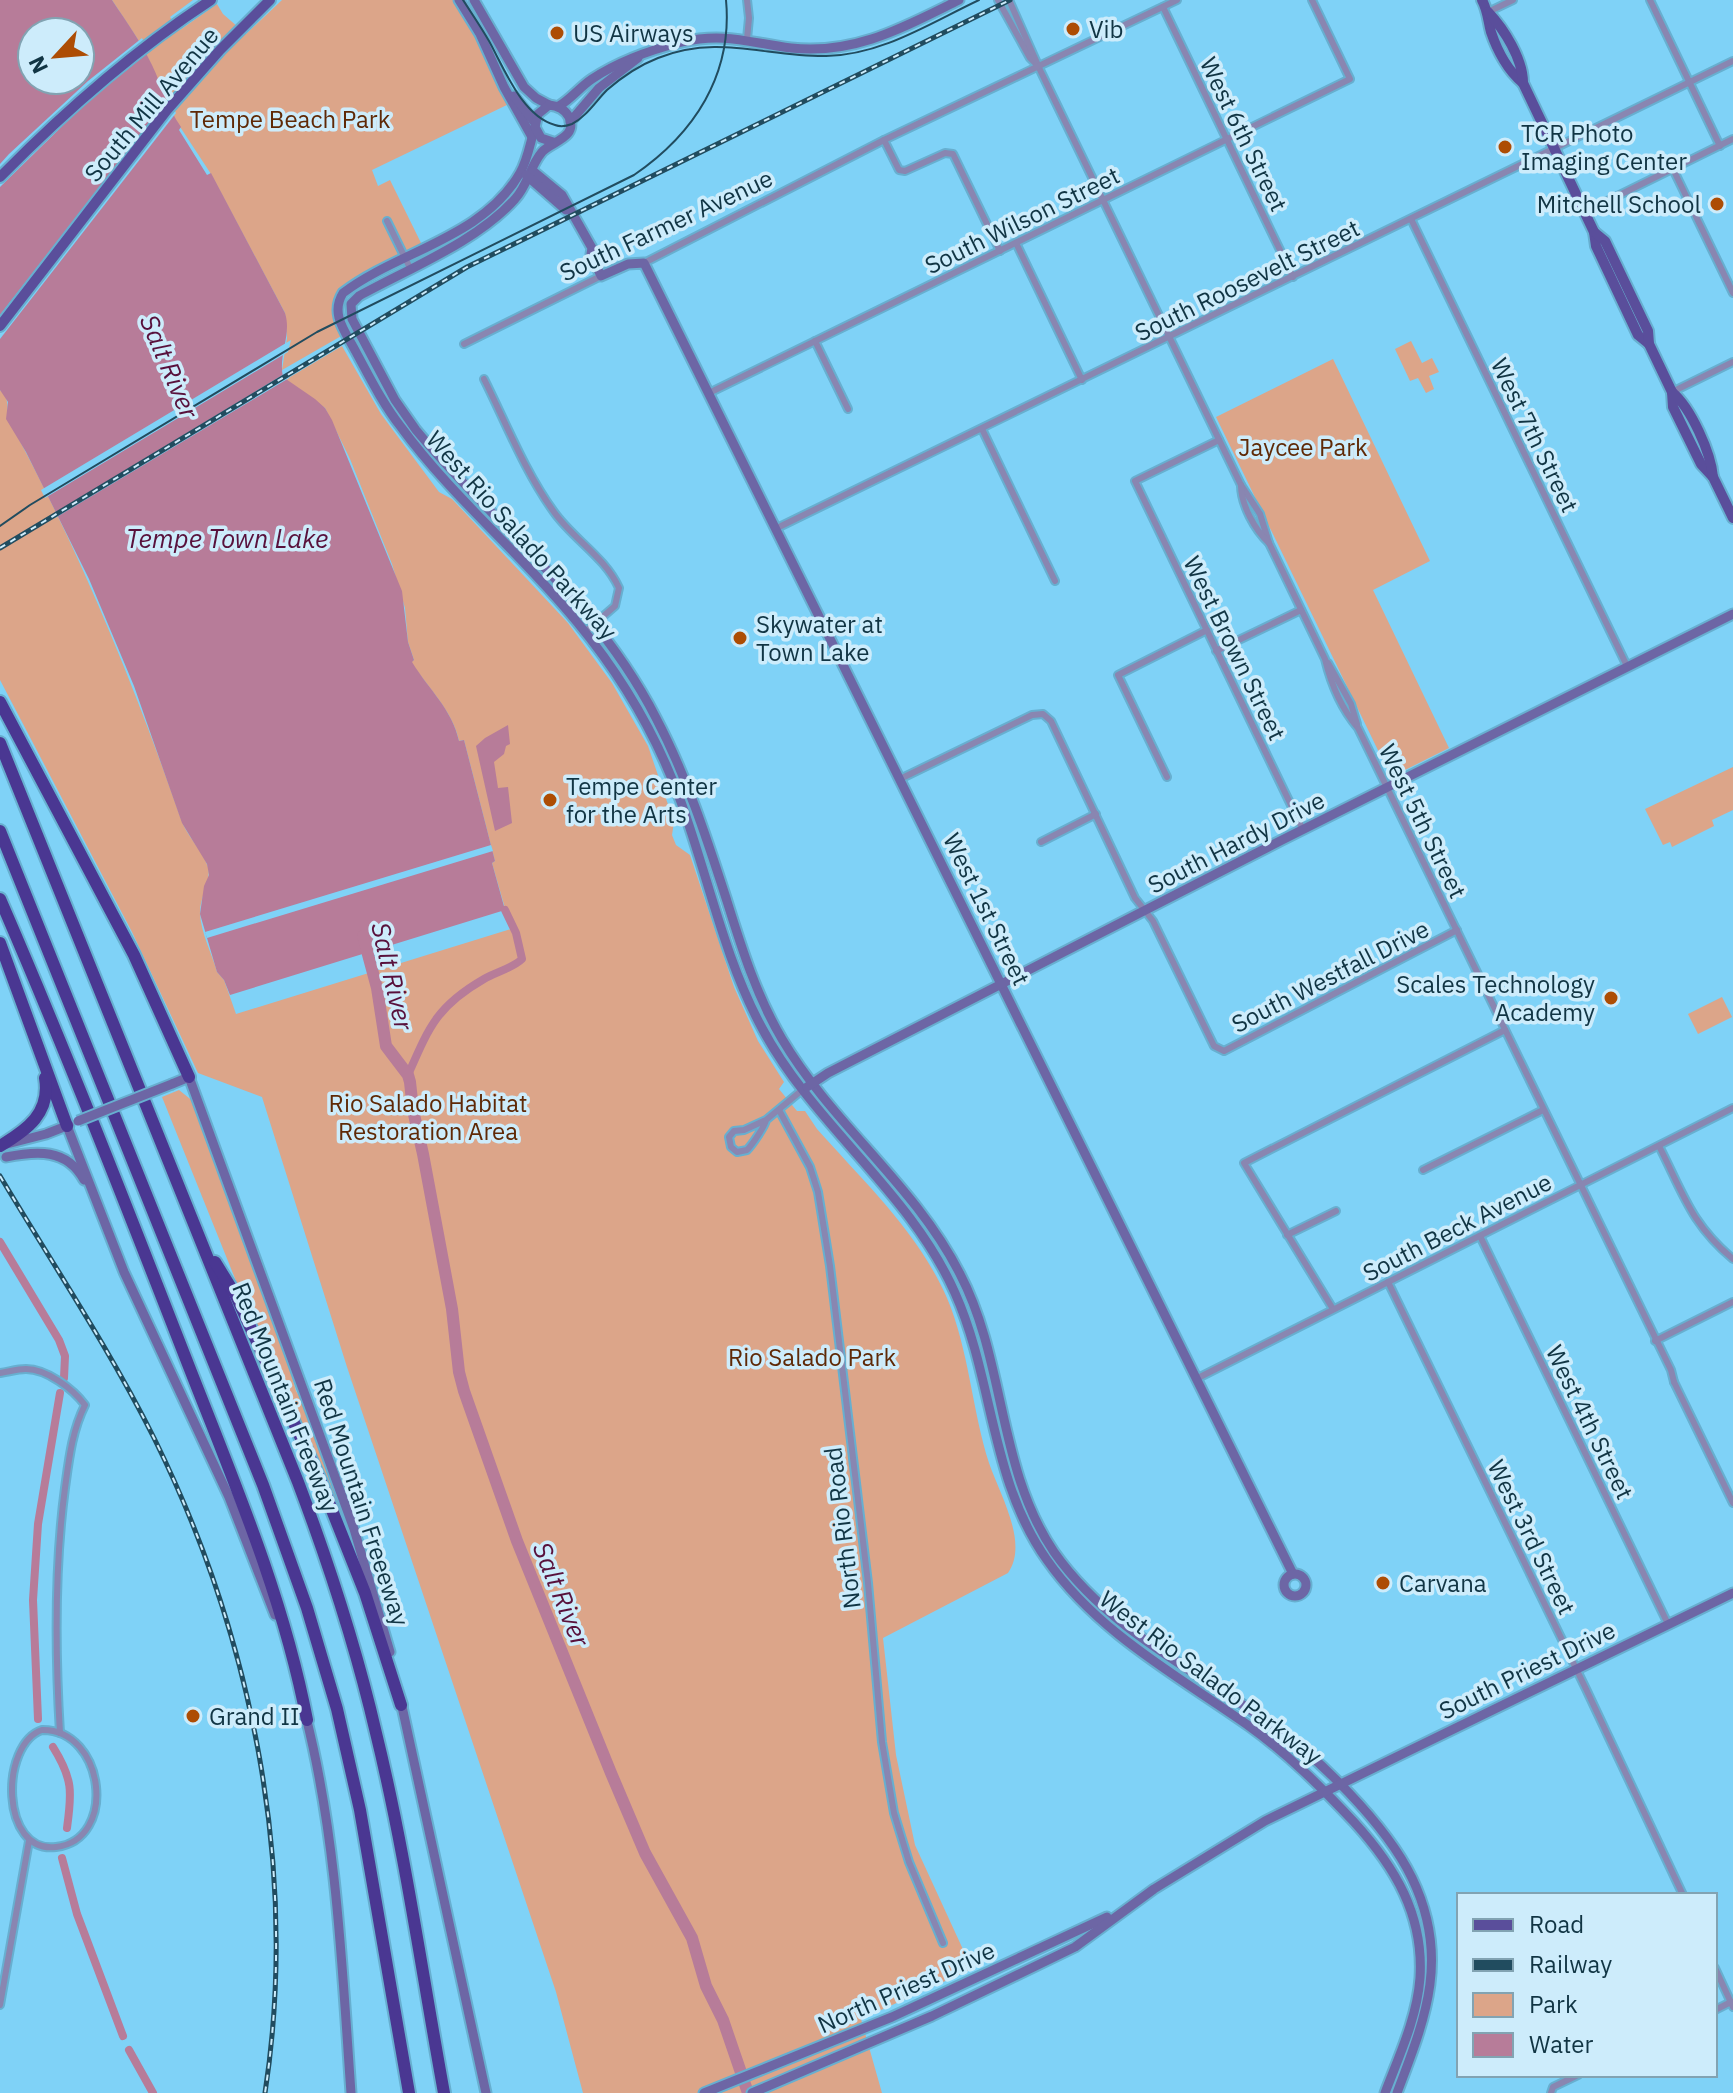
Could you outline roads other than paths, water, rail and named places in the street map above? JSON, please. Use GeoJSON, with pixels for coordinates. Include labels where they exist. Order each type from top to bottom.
{"type":"FeatureCollection","features":[{"type":"Feature","properties":{"kind":"highway"},"geometry":{"type":"LineString","coordinates":[[0,702],[134,955],[189,1077]]}},
{"type":"Feature","properties":{"kind":"highway","name":"Red Mountain Freeway"},"geometry":{"type":"LineString","coordinates":[[0,743],[312,1519],[357,1656],[394,1811],[444,2093]]}},
{"type":"Feature","properties":{"kind":"highway"},"geometry":{"type":"LineString","coordinates":[[0,831],[263,1485],[307,1608],[337,1709],[360,1810],[409,2093]]}},
{"type":"Feature","properties":{"kind":"highway"},"geometry":{"type":"LineString","coordinates":[[0,899],[84,1098],[242,1501],[283,1620],[307,1720]]}},
{"type":"Feature","properties":{"kind":"highway"},"geometry":{"type":"LineString","coordinates":[[0,943],[46,1081],[43,1106],[28,1128],[2,1154]]}},
{"type":"Feature","properties":{"kind":"highway"},"geometry":{"type":"LineString","coordinates":[[39,1056],[72,1123]]}},
{"type":"Feature","properties":{"kind":"highway"},"geometry":{"type":"LineString","coordinates":[[195,1227],[236,1296],[320,1480],[365,1593],[401,1705]]}},
{"type":"Feature","properties":{"kind":"main road","name":"South Mill Avenue"},"geometry":{"type":"LineString","coordinates":[[0,177],[107,75],[211,0]]}},
{"type":"Feature","properties":{"kind":"main road","name":"South Mill Avenue"},"geometry":{"type":"LineString","coordinates":[[0,326],[167,110],[270,0]]}},
{"type":"Feature","properties":{"kind":"main road"},"geometry":{"type":"LineString","coordinates":[[459,0],[534,129],[541,138],[553,142],[567,135],[570,122],[599,88],[638,58],[666,46],[695,40],[747,39],[789,48],[844,48],[886,36],[959,0]]}},
{"type":"Feature","properties":{"kind":"main road"},"geometry":{"type":"LineString","coordinates":[[467,0],[472,8],[477,5],[524,87],[536,98],[554,106],[570,122]]}},
{"type":"Feature","properties":{"kind":"main road"},"geometry":{"type":"LineString","coordinates":[[1482,0],[1500,25],[1523,71],[1523,83],[1594,232],[1605,241],[1648,331],[1649,344],[1672,392],[1682,401],[1712,461],[1713,477],[1733,518]]}},
{"type":"Feature","properties":{"kind":"main road"},"geometry":{"type":"LineString","coordinates":[[534,129],[538,114],[629,58],[638,58]]}},
{"type":"Feature","properties":{"kind":"main road","name":"West Rio Salado Parkway"},"geometry":{"type":"LineString","coordinates":[[534,129],[528,154],[513,183],[488,209],[462,228],[340,295],[336,311],[341,323],[377,391],[404,432],[442,477],[544,583],[585,632],[626,689],[679,798],[746,995],[768,1040],[801,1091],[919,1229],[949,1278],[976,1349],[993,1434],[1008,1486],[1026,1527],[1058,1576],[1109,1628],[1262,1736],[1300,1767],[1364,1833],[1393,1871],[1408,1899],[1417,1930],[1420,1963],[1418,1999],[1385,2093]]}},
{"type":"Feature","properties":{"kind":"main road","name":"West Rio Salado Parkway"},"geometry":{"type":"LineString","coordinates":[[553,142],[541,153],[515,200],[486,225],[359,296],[351,304],[352,319],[395,400],[416,430],[596,623],[639,688],[679,765],[756,986],[778,1032],[811,1084],[931,1223],[965,1283],[988,1346],[1020,1484],[1037,1524],[1065,1566],[1118,1620],[1271,1723],[1338,1784],[1382,1832],[1399,1856],[1417,1889],[1430,1935],[1433,1966],[1423,2024],[1397,2093]]}},
{"type":"Feature","properties":{"kind":"main road"},"geometry":{"type":"LineString","coordinates":[[528,154],[530,158],[525,172],[565,209],[601,276]]}},
{"type":"Feature","properties":{"kind":"main road","name":"South Farmer Avenue"},"geometry":{"type":"LineString","coordinates":[[601,276],[628,264],[644,263]]}},
{"type":"Feature","properties":{"kind":"main road","name":"West 1st Street"},"geometry":{"type":"LineString","coordinates":[[644,263],[1293,1574]]}},
{"type":"Feature","properties":{"kind":"main road","name":"South Hardy Drive"},"geometry":{"type":"LineString","coordinates":[[801,1091],[1145,910],[1733,614]]}},
{"type":"Feature","properties":{"kind":"main road"},"geometry":{"type":"LineString","coordinates":[[2,1154],[189,1077]]}},
{"type":"Feature","properties":{"kind":"main road","name":"Red Mountain Freeeway"},"geometry":{"type":"LineString","coordinates":[[189,1077],[354,1529],[381,1617],[486,2093]]}},
{"type":"Feature","properties":{"kind":"main road"},"geometry":{"type":"LineString","coordinates":[[72,1123],[107,1231]]}},
{"type":"Feature","properties":{"kind":"main road"},"geometry":{"type":"LineString","coordinates":[[2,1154],[52,1154],[68,1161],[81,1174],[138,1305],[246,1536],[307,1720],[323,1802],[334,1880],[351,2093]]}},
{"type":"Feature","properties":{"kind":"main road"},"geometry":{"type":"LineString","coordinates":[[976,1349],[988,1346]]}},
{"type":"Feature","properties":{"kind":"main road","name":"South Priest Drive"},"geometry":{"type":"LineString","coordinates":[[1338,1784],[1733,1593]]}},
{"type":"Feature","properties":{"kind":"main road","name":"North Priest Drive"},"geometry":{"type":"LineString","coordinates":[[752,2093],[873,2041],[1075,1947],[1121,1912],[1232,1839],[1338,1784]]}},
{"type":"Feature","properties":{"kind":"main road","name":"North Priest Drive"},"geometry":{"type":"LineString","coordinates":[[704,2093],[870,2027],[1069,1933],[1121,1912]]}},
{"type":"Feature","properties":{"kind":"main road"},"geometry":{"type":"LineString","coordinates":[[1417,1930],[1426,1943],[1430,1994]]}},
{"type":"Feature","properties":{"kind":"street"},"geometry":{"type":"LineString","coordinates":[[747,0],[747,39]]}},
{"type":"Feature","properties":{"kind":"street","name":"West 5th Street"},"geometry":{"type":"LineString","coordinates":[[998,0],[1030,58],[1038,66]]}},
{"type":"Feature","properties":{"kind":"street","name":"West 5th Street"},"geometry":{"type":"LineString","coordinates":[[1009,0],[1061,119],[1241,485],[1257,529],[1269,543],[1325,659],[1330,679],[1345,711],[1358,728],[1457,930],[1519,1065],[1733,1503]]}},
{"type":"Feature","properties":{"kind":"street","name":"South Farmer Avenue"},"geometry":{"type":"LineString","coordinates":[[644,263],[884,140],[1177,0]]}},
{"type":"Feature","properties":{"kind":"street","name":"South Wilson Street"},"geometry":{"type":"LineString","coordinates":[[709,393],[1350,79],[1312,0]]}},
{"type":"Feature","properties":{"kind":"street"},"geometry":{"type":"LineString","coordinates":[[1488,12],[1513,0]]}},
{"type":"Feature","properties":{"kind":"street"},"geometry":{"type":"LineString","coordinates":[[1650,0],[1720,146]]}},
{"type":"Feature","properties":{"kind":"street","name":"West 6th Street"},"geometry":{"type":"LineString","coordinates":[[1163,7],[1293,277]]}},
{"type":"Feature","properties":{"kind":"street","name":"South Roosevelt Street"},"geometry":{"type":"LineString","coordinates":[[775,529],[1733,61]]}},
{"type":"Feature","properties":{"kind":"street"},"geometry":{"type":"LineString","coordinates":[[1585,212],[1733,139]]}},
{"type":"Feature","properties":{"kind":"street"},"geometry":{"type":"LineString","coordinates":[[884,140],[899,170],[905,171],[945,153],[953,154],[1000,251]]}},
{"type":"Feature","properties":{"kind":"street"},"geometry":{"type":"LineString","coordinates":[[1673,169],[1733,293]]}},
{"type":"Feature","properties":{"kind":"street","name":"West 7th Street"},"geometry":{"type":"LineString","coordinates":[[1411,219],[1627,666]]}},
{"type":"Feature","properties":{"kind":"street"},"geometry":{"type":"LineString","coordinates":[[387,221],[410,268]]}},
{"type":"Feature","properties":{"kind":"street"},"geometry":{"type":"LineString","coordinates":[[1016,243],[1082,380]]}},
{"type":"Feature","properties":{"kind":"street","name":"South Farmer Avenue"},"geometry":{"type":"LineString","coordinates":[[464,344],[601,276]]}},
{"type":"Feature","properties":{"kind":"street"},"geometry":{"type":"LineString","coordinates":[[815,341],[848,409]]}},
{"type":"Feature","properties":{"kind":"street"},"geometry":{"type":"LineString","coordinates":[[1672,392],[1733,362]]}},
{"type":"Feature","properties":{"kind":"street"},"geometry":{"type":"LineString","coordinates":[[484,379],[542,493],[562,522],[618,584],[620,592],[615,606],[585,632]]}},
{"type":"Feature","properties":{"kind":"street"},"geometry":{"type":"LineString","coordinates":[[982,429],[1055,581]]}},
{"type":"Feature","properties":{"kind":"street","name":"West Brown Street"},"geometry":{"type":"LineString","coordinates":[[1219,440],[1135,481],[1303,830]]}},
{"type":"Feature","properties":{"kind":"street"},"geometry":{"type":"LineString","coordinates":[[1216,651],[1301,610]]}},
{"type":"Feature","properties":{"kind":"street"},"geometry":{"type":"LineString","coordinates":[[1167,777],[1118,675],[1207,630]]}},
{"type":"Feature","properties":{"kind":"street"},"geometry":{"type":"LineString","coordinates":[[900,779],[1032,715],[1043,714],[1051,721],[1135,898],[1145,910]]}},
{"type":"Feature","properties":{"kind":"street"},"geometry":{"type":"LineString","coordinates":[[1041,842],[1096,814]]}},
{"type":"Feature","properties":{"kind":"street","name":"South Westfall Drive"},"geometry":{"type":"LineString","coordinates":[[1145,910],[1214,1046],[1224,1051],[1457,930]]}},
{"type":"Feature","properties":{"kind":"street"},"geometry":{"type":"LineString","coordinates":[[1333,1309],[1244,1163],[1505,1030]]}},
{"type":"Feature","properties":{"kind":"street","name":"South Hardy Drive"},"geometry":{"type":"LineString","coordinates":[[744,1130],[766,1120],[801,1091]]}},
{"type":"Feature","properties":{"kind":"street","name":"South Beck Avenue"},"geometry":{"type":"LineString","coordinates":[[1198,1378],[1733,1108]]}},
{"type":"Feature","properties":{"kind":"street","name":"North Rio Road"},"geometry":{"type":"LineString","coordinates":[[779,1110],[810,1167],[830,1266],[868,1583],[882,1742],[894,1813],[909,1862],[943,1943]]}},
{"type":"Feature","properties":{"kind":"street"},"geometry":{"type":"LineString","coordinates":[[1423,1170],[1543,1110]]}},
{"type":"Feature","properties":{"kind":"street","name":"South Hardy Drive"},"geometry":{"type":"LineString","coordinates":[[752,1140],[765,1126],[766,1120]]}},
{"type":"Feature","properties":{"kind":"street"},"geometry":{"type":"LineString","coordinates":[[736,1130],[749,1133],[752,1140],[750,1148],[744,1152],[737,1152],[731,1147],[731,1134],[736,1130]]}},
{"type":"Feature","properties":{"kind":"street"},"geometry":{"type":"LineString","coordinates":[[1659,1146],[1697,1223],[1716,1246],[1733,1259]]}},
{"type":"Feature","properties":{"kind":"street"},"geometry":{"type":"LineString","coordinates":[[1287,1235],[1336,1211]]}},
{"type":"Feature","properties":{"kind":"street","name":"West 4th Street"},"geometry":{"type":"LineString","coordinates":[[1480,1236],[1668,1624]]}},
{"type":"Feature","properties":{"kind":"street","name":"West 3rd Street"},"geometry":{"type":"LineString","coordinates":[[1388,1282],[1682,1893]]}},
{"type":"Feature","properties":{"kind":"street"},"geometry":{"type":"LineString","coordinates":[[1655,1341],[1733,1302]]}},
{"type":"Feature","properties":{"kind":"street"},"geometry":{"type":"LineString","coordinates":[[0,1373],[26,1369],[41,1371],[70,1389],[85,1405],[71,1448],[58,1538],[55,1611],[60,1733]]}},
{"type":"Feature","properties":{"kind":"street"},"geometry":{"type":"LineString","coordinates":[[5,1809],[13,1825],[29,1841],[42,1847],[60,1847],[81,1836],[89,1823],[96,1798],[88,1758],[78,1745],[60,1733],[46,1730],[21,1739],[9,1755]]}},
{"type":"Feature","properties":{"kind":"street"},"geometry":{"type":"LineString","coordinates":[[0,2005],[29,1841]]}},
{"type":"Feature","properties":{"kind":"street"},"geometry":{"type":"LineString","coordinates":[[1717,1972],[1732,2005]]}},
{"type":"Feature","properties":{"kind":"street"},"geometry":{"type":"LineString","coordinates":[[1551,2093],[1553,2087],[1574,2077]]}},
{"type":"Feature","properties":{"kind":"water","name":"Tempe Town Lake"},"geometry":{"type":"Polygon","coordinates":[[[0,0],[112,0],[148,56],[181,127],[179,130],[207,175],[211,173],[285,313],[287,329],[283,377],[315,399],[332,420],[402,591],[412,662],[446,709],[459,741],[464,740],[505,910],[230,995],[217,972],[200,914],[209,875],[207,864],[182,823],[134,686],[89,579],[26,452],[6,419],[8,402],[0,390],[0,0]]]}},
{"type":"Feature","properties":{"kind":"water"},"geometry":{"type":"Polygon","coordinates":[[[508,725],[510,744],[494,762],[498,788],[508,787],[512,823],[495,831],[476,746],[508,725]]]}},
{"type":"Feature","properties":{"kind":"waterway"},"geometry":{"type":"LineString","coordinates":[[408,1075],[429,1031],[445,1009],[468,989],[522,959],[516,933],[505,910]]}},
{"type":"Feature","properties":{"kind":"waterway","name":"Salt River"},"geometry":{"type":"LineString","coordinates":[[363,936],[377,988],[386,1046],[410,1082],[464,1391],[517,1541],[645,1853],[692,1938],[706,1986],[723,2020],[748,2093]]}},
{"type":"Feature","properties":{"kind":"waterway"},"geometry":{"type":"LineString","coordinates":[[0,1242],[59,1340],[65,1356],[64,1378]]}},
{"type":"Feature","properties":{"kind":"waterway"},"geometry":{"type":"LineString","coordinates":[[38,1719],[33,1600],[38,1524],[60,1393]]}},
{"type":"Feature","properties":{"kind":"waterway"},"geometry":{"type":"LineString","coordinates":[[53,1747],[68,1777],[70,1805],[67,1828]]}},
{"type":"Feature","properties":{"kind":"waterway"},"geometry":{"type":"LineString","coordinates":[[62,1858],[77,1914],[123,2036]]}},
{"type":"Feature","properties":{"kind":"waterway"},"geometry":{"type":"LineString","coordinates":[[129,2050],[153,2093]]}},
{"type":"Feature","properties":{"kind":"tram line"},"geometry":{"type":"LineString","coordinates":[[463,0],[524,102],[543,120],[561,126],[577,121],[607,90],[631,72],[680,51],[722,47],[804,55],[847,54],[886,44],[979,0]]}},
{"type":"Feature","properties":{"kind":"tram line"},"geometry":{"type":"LineString","coordinates":[[0,526],[317,332],[634,175],[675,141],[705,100],[716,78],[723,53],[727,27],[726,0]]}},
{"type":"Feature","properties":{"kind":"railway"},"geometry":{"type":"LineString","coordinates":[[0,548],[467,267],[1010,0]]}},
{"type":"Feature","properties":{"kind":"railway"},"geometry":{"type":"LineString","coordinates":[[0,1176],[99,1338],[154,1438],[189,1514],[218,1594],[242,1675],[259,1757],[271,1841],[276,1925],[274,2009],[265,2093]]}},
{"type":"Feature","properties":{"kind":"place","name":"Vib"},"geometry":{"type":"Point","coordinates":[1073,29]}},
{"type":"Feature","properties":{"kind":"place","name":"US Airways"},"geometry":{"type":"Point","coordinates":[557,33]}},
{"type":"Feature","properties":{"kind":"place","name":"TCR Photo Imaging Center"},"geometry":{"type":"Point","coordinates":[1505,147]}},
{"type":"Feature","properties":{"kind":"place","name":"Mitchell School"},"geometry":{"type":"Point","coordinates":[1717,204]}},
{"type":"Feature","properties":{"kind":"place","name":"Skywater at Town Lake"},"geometry":{"type":"Point","coordinates":[740,638]}},
{"type":"Feature","properties":{"kind":"place","name":"Tempe Center for the Arts"},"geometry":{"type":"Point","coordinates":[550,800]}},
{"type":"Feature","properties":{"kind":"place","name":"Scales Technology Academy"},"geometry":{"type":"Point","coordinates":[1611,998]}},
{"type":"Feature","properties":{"kind":"place","name":"Carvana"},"geometry":{"type":"Point","coordinates":[1383,1583]}},
{"type":"Feature","properties":{"kind":"place","name":"Grand II"},"geometry":{"type":"Point","coordinates":[193,1716]}},
{"type":"Feature","properties":{"kind":"park label","name":"Tempe Beach Park"},"geometry":{"type":"Point","coordinates":[290,119]}},
{"type":"Feature","properties":{"kind":"park label","name":"Jaycee Park"},"geometry":{"type":"Point","coordinates":[1303,447]}},
{"type":"Feature","properties":{"kind":"park label","name":"Rio Salado Habitat Restoration Area"},"geometry":{"type":"Point","coordinates":[428,1117]}},
{"type":"Feature","properties":{"kind":"park label","name":"Rio Salado Park"},"geometry":{"type":"Point","coordinates":[812,1357]}}]}
